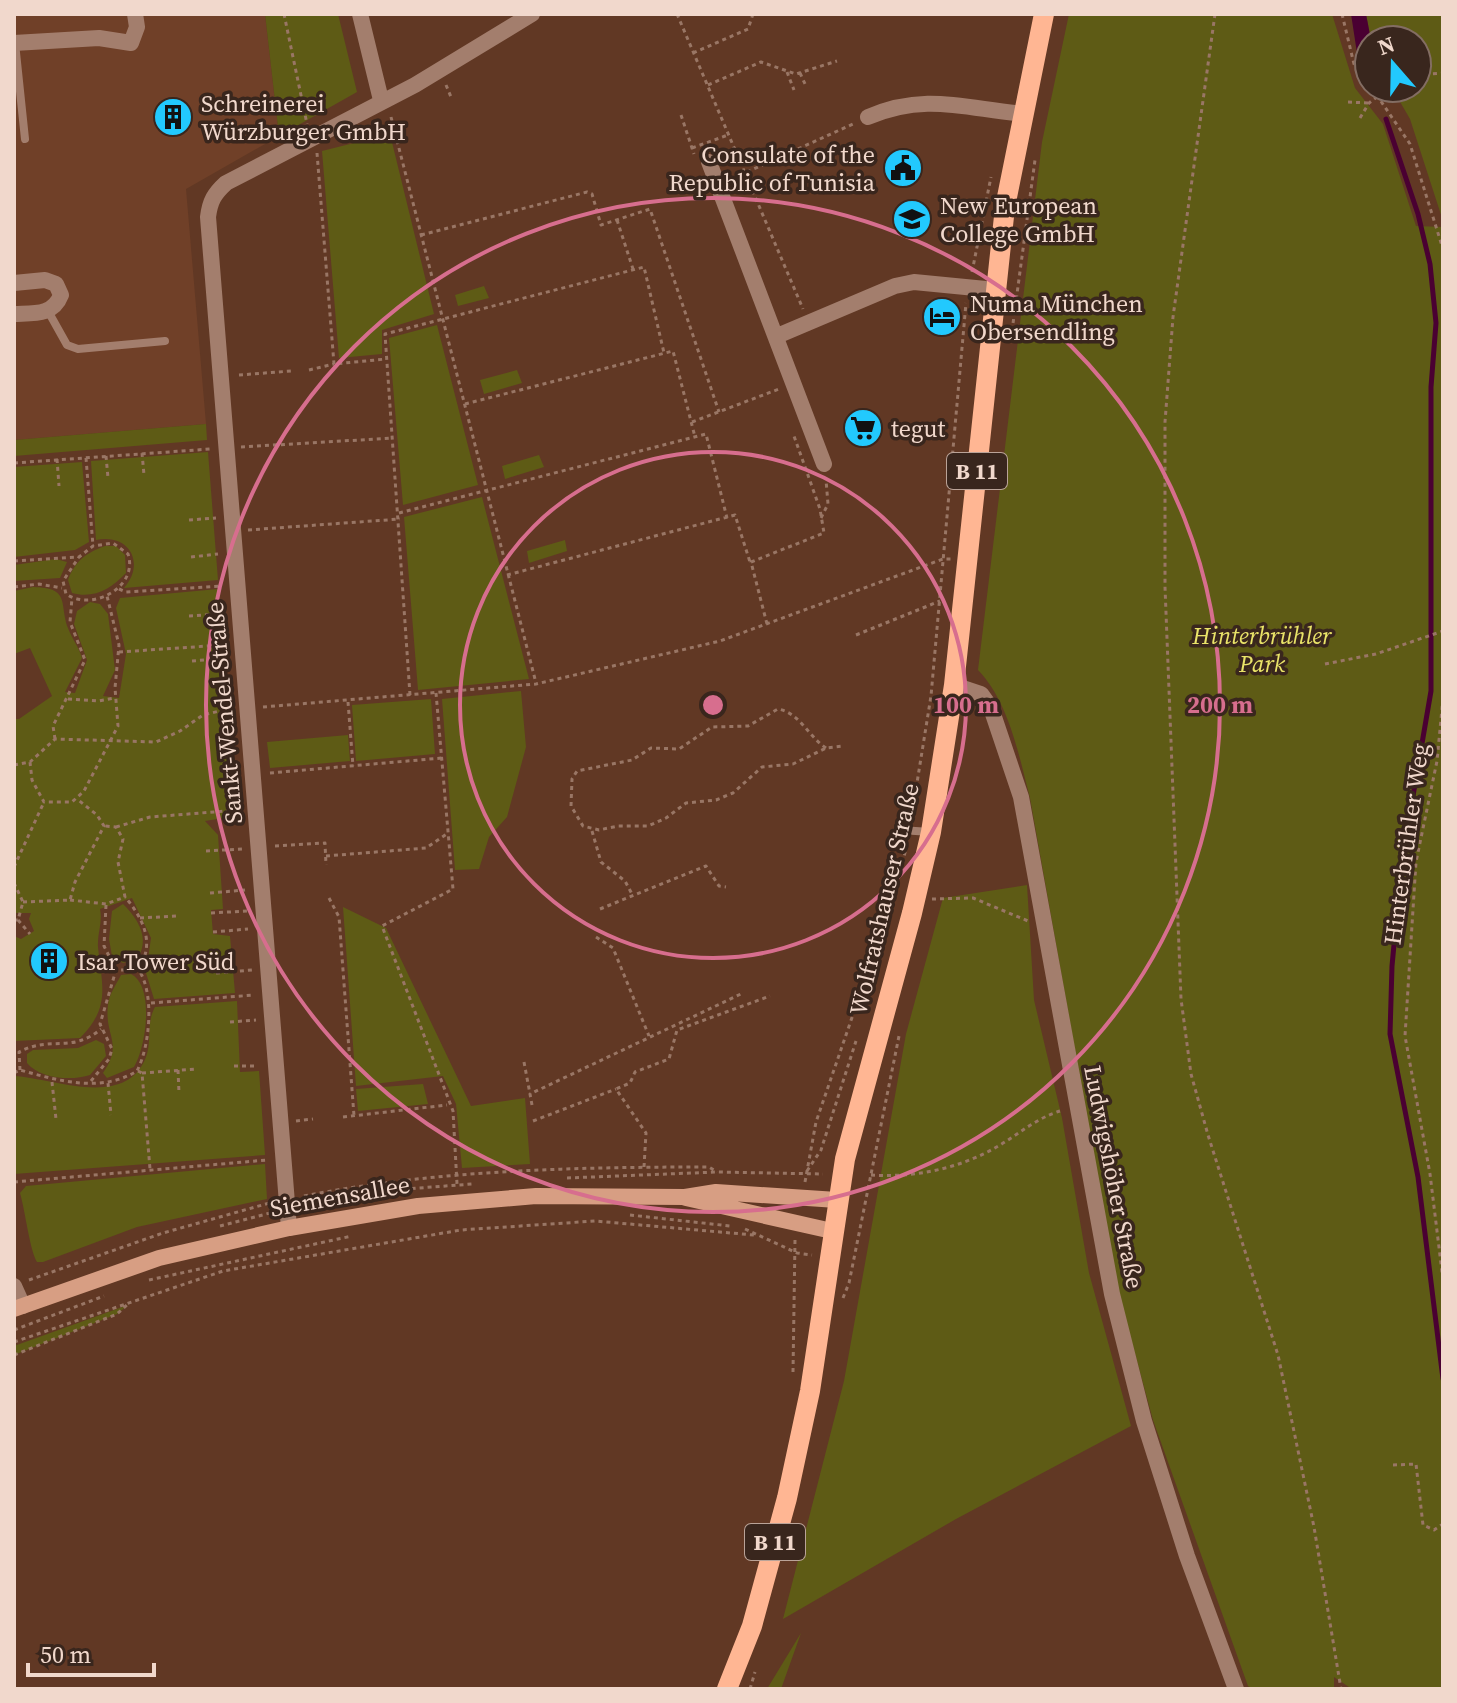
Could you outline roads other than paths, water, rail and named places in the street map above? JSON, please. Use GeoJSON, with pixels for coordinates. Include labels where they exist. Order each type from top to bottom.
{"type":"FeatureCollection","features":[{"type":"Feature","properties":{"kind":"main road","name":"Wolfratshauser Straße"},"geometry":{"type":"LineString","coordinates":[[727,1689],[752,1626],[787,1498],[810,1391],[845,1159],[908,888],[931,832],[954,685],[1005,207],[1044,14]]}},
{"type":"Feature","properties":{"kind":"main road","name":"Siemensallee"},"geometry":{"type":"LineString","coordinates":[[18,1307],[159,1258],[289,1228],[477,1199],[584,1194],[685,1197],[716,1192],[837,1200]]}},
{"type":"Feature","properties":{"kind":"main road","name":"Siemensallee"},"geometry":{"type":"LineString","coordinates":[[685,1197],[832,1231]]}},
{"type":"Feature","properties":{"kind":"street"},"geometry":{"type":"LineString","coordinates":[[15,43],[99,38],[131,43],[137,27],[135,14]]}},
{"type":"Feature","properties":{"kind":"street"},"geometry":{"type":"LineString","coordinates":[[360,14],[381,100],[415,85],[532,14]]}},
{"type":"Feature","properties":{"kind":"street","name":"Sankt-Wendel-Straße"},"geometry":{"type":"LineString","coordinates":[[289,1228],[208,217],[213,195],[226,183],[381,100]]}},
{"type":"Feature","properties":{"kind":"street"},"geometry":{"type":"LineString","coordinates":[[868,117],[893,106],[913,103],[954,103],[1025,114]]}},
{"type":"Feature","properties":{"kind":"street"},"geometry":{"type":"LineString","coordinates":[[703,162],[777,336],[824,464]]}},
{"type":"Feature","properties":{"kind":"street"},"geometry":{"type":"LineString","coordinates":[[14,283],[45,280],[56,284],[61,295],[57,305],[48,311],[14,314]]}},
{"type":"Feature","properties":{"kind":"street"},"geometry":{"type":"LineString","coordinates":[[777,336],[914,282],[996,290]]}},
{"type":"Feature","properties":{"kind":"street","name":"Ludwigshöher Straße"},"geometry":{"type":"LineString","coordinates":[[954,685],[981,694],[991,708],[1021,797],[1112,1294],[1144,1421],[1187,1556],[1236,1689]]}},
{"type":"Feature","properties":{"kind":"street"},"geometry":{"type":"LineString","coordinates":[[14,1286],[18,1307]]}},
{"type":"Feature","properties":{"kind":"lane"},"geometry":{"type":"LineString","coordinates":[[15,43],[25,139]]}},
{"type":"Feature","properties":{"kind":"lane"},"geometry":{"type":"LineString","coordinates":[[48,311],[67,345],[78,349],[165,341]]}},
{"type":"Feature","properties":{"kind":"lane"},"geometry":{"type":"LineString","coordinates":[[905,830],[931,832]]}},
{"type":"Feature","properties":{"kind":"waterway"},"geometry":{"type":"LineString","coordinates":[[1386,119],[1418,214],[1430,264],[1436,323],[1431,387],[1431,691],[1402,860],[1392,966],[1390,1034],[1418,1177],[1443,1379]]}},
{"type":"Feature","properties":{"kind":"place","name":"Schreinerei Würzburger GmbH"},"geometry":{"type":"Point","coordinates":[173,117]}},
{"type":"Feature","properties":{"kind":"place","name":"Consulate of the Republic of Tunisia"},"geometry":{"type":"Point","coordinates":[903,168]}},
{"type":"Feature","properties":{"kind":"place","name":"New European College GmbH"},"geometry":{"type":"Point","coordinates":[912,219]}},
{"type":"Feature","properties":{"kind":"place","name":"Numa München Obersendling"},"geometry":{"type":"Point","coordinates":[942,317]}},
{"type":"Feature","properties":{"kind":"place","name":"tegut"},"geometry":{"type":"Point","coordinates":[863,428]}},
{"type":"Feature","properties":{"kind":"place","name":"Isar Tower Süd"},"geometry":{"type":"Point","coordinates":[49,961]}},
{"type":"Feature","properties":{"kind":"park label","name":"Hinterbrühler Park"},"geometry":{"type":"Point","coordinates":[1262,649]}}]}
